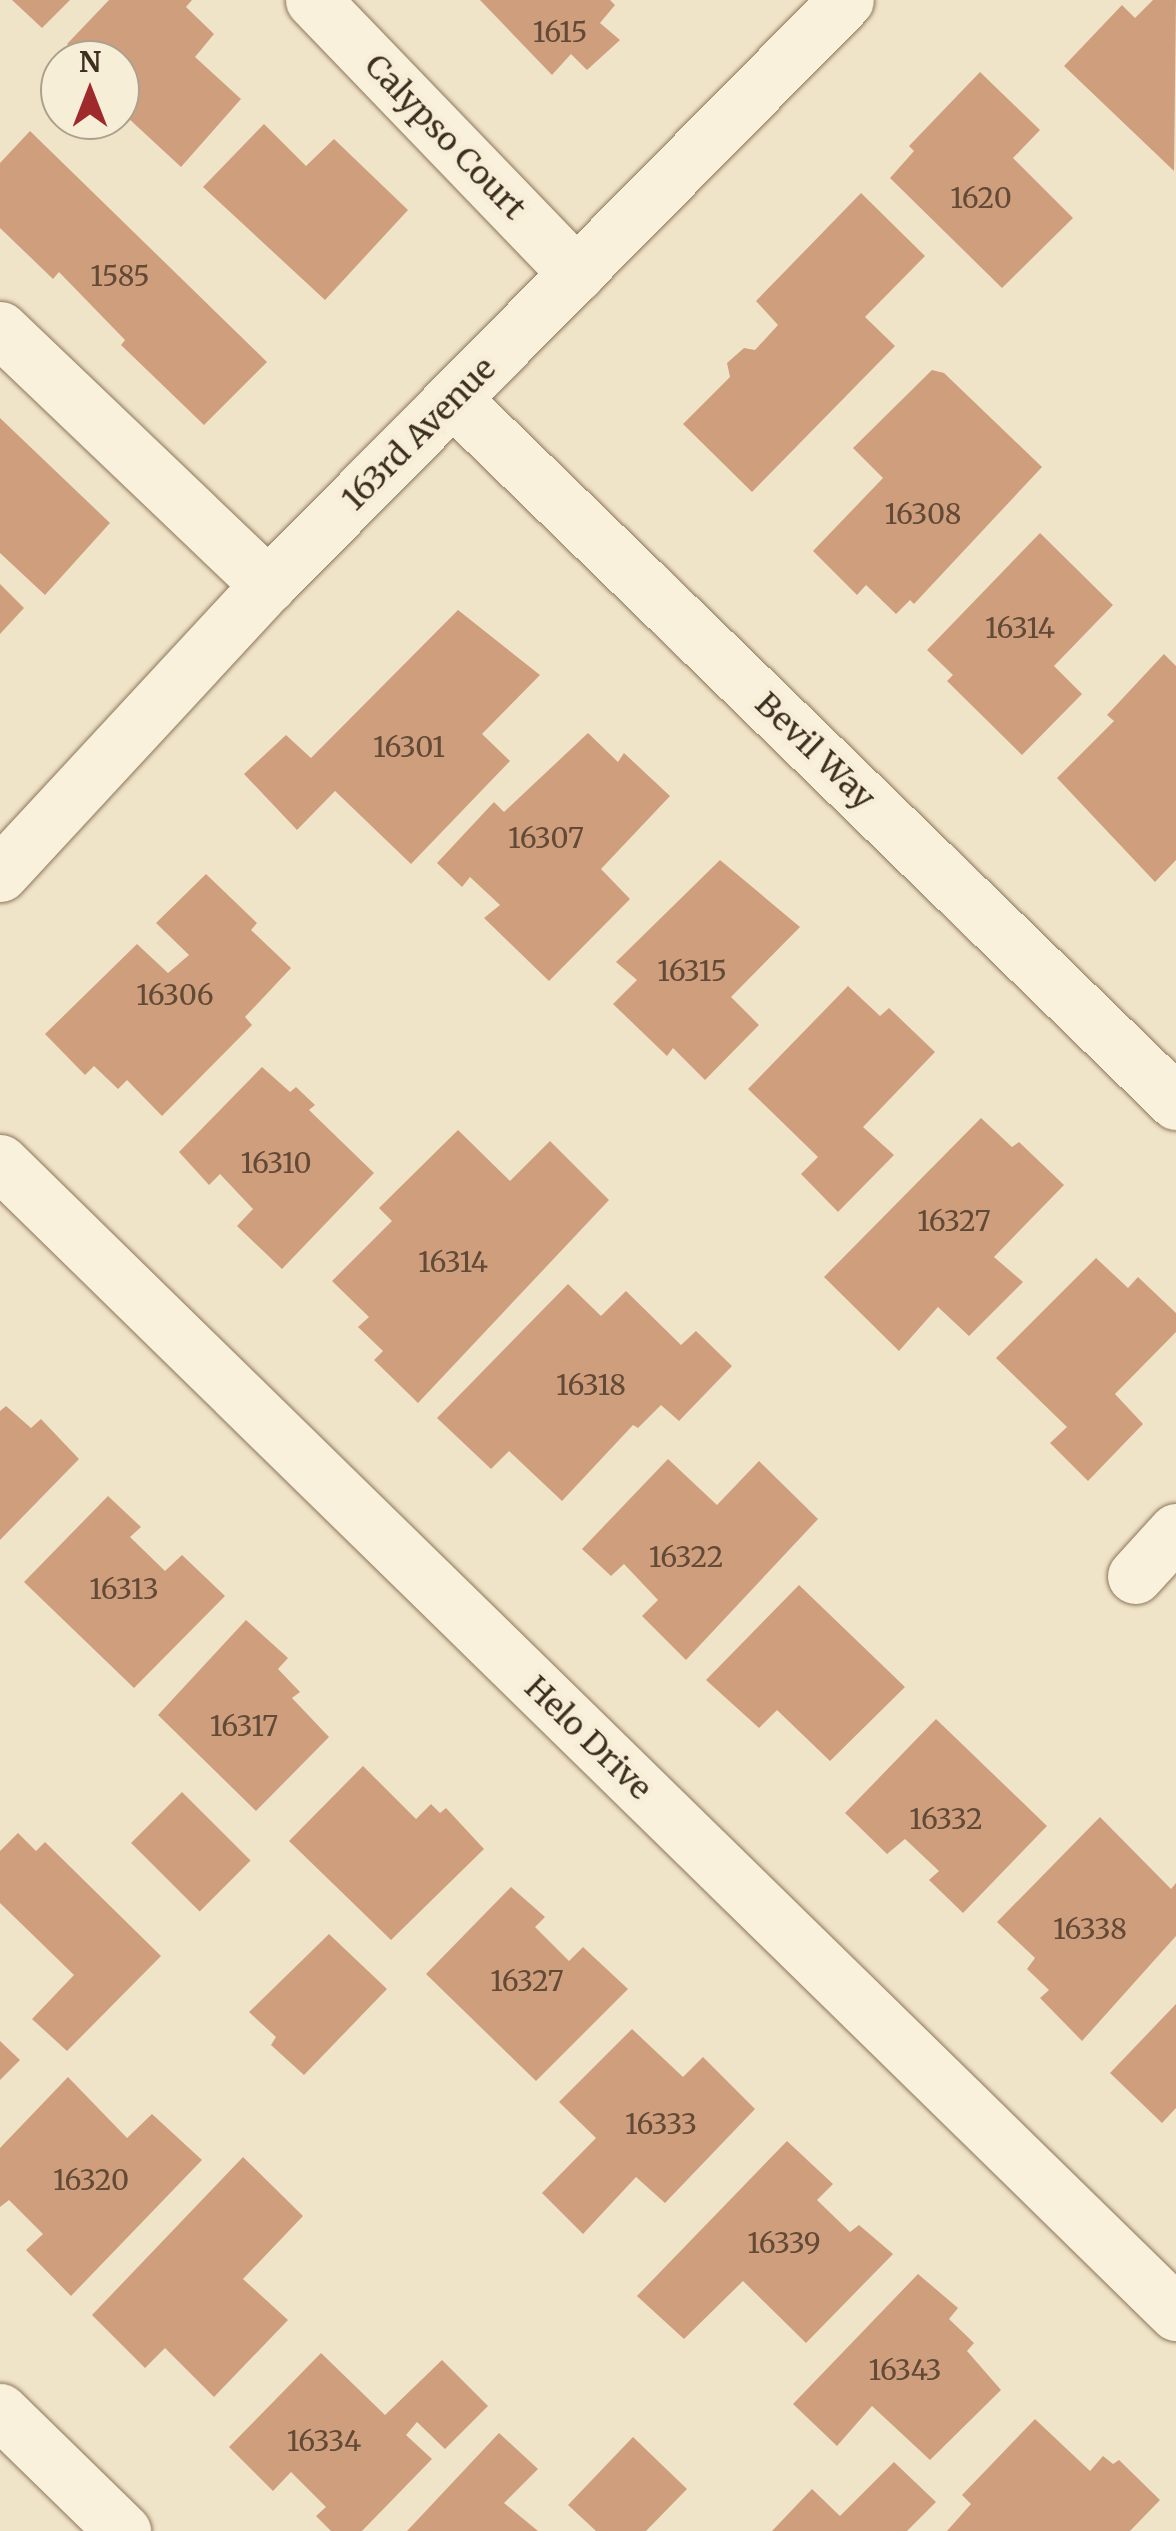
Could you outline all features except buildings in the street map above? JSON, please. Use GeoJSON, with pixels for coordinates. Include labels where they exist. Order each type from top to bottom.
{"type":"FeatureCollection","features":[{"type":"Feature","properties":{"kind":"street","name":"Calypso Court"},"geometry":{"type":"LineString","coordinates":[[313,0],[576,274]]}},
{"type":"Feature","properties":{"kind":"street","name":"163rd Avenue"},"geometry":{"type":"LineString","coordinates":[[0,874],[268,584],[846,0]]}},
{"type":"Feature","properties":{"kind":"street"},"geometry":{"type":"LineString","coordinates":[[0,330],[268,584]]}},
{"type":"Feature","properties":{"kind":"street","name":"Bevil Way"},"geometry":{"type":"LineString","coordinates":[[454,400],[1176,1102]]}},
{"type":"Feature","properties":{"kind":"street","name":"Helo Drive"},"geometry":{"type":"LineString","coordinates":[[0,1162],[1176,2313]]}},
{"type":"Feature","properties":{"kind":"street"},"geometry":{"type":"LineString","coordinates":[[1135,1576],[1176,1531]]}},
{"type":"Feature","properties":{"kind":"street"},"geometry":{"type":"LineString","coordinates":[[0,2411],[123,2531]]}}]}
